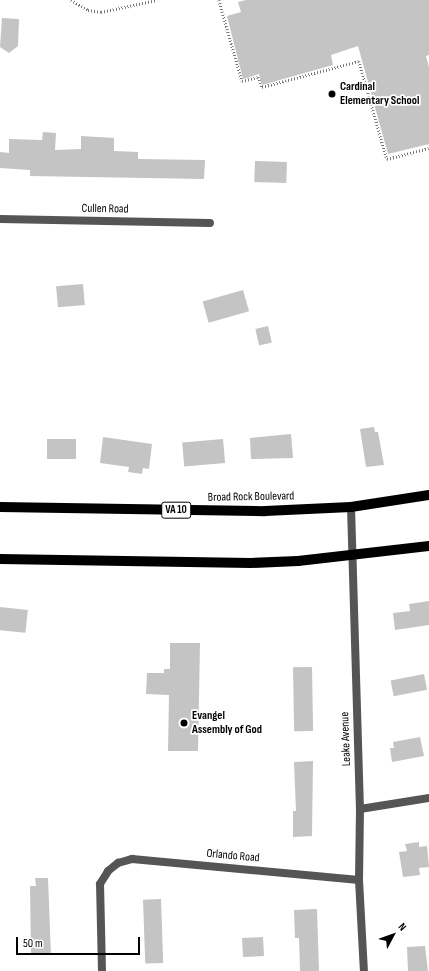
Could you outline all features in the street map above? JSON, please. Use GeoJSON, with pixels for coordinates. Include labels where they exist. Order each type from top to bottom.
{"type":"FeatureCollection","features":[{"type":"Feature","properties":{"kind":"main road","name":"Broad Rock Boulevard"},"geometry":{"type":"LineString","coordinates":[[0,507],[265,511],[351,507],[429,495]]}},
{"type":"Feature","properties":{"kind":"main road"},"geometry":{"type":"LineString","coordinates":[[0,559],[210,564],[298,561],[429,546]]}},
{"type":"Feature","properties":{"kind":"street","name":"Cullen Road"},"geometry":{"type":"LineString","coordinates":[[0,219],[210,223]]}},
{"type":"Feature","properties":{"kind":"street","name":"Leake Avenue"},"geometry":{"type":"LineString","coordinates":[[351,507],[360,809],[359,880],[364,971]]}},
{"type":"Feature","properties":{"kind":"street"},"geometry":{"type":"LineString","coordinates":[[360,809],[429,798]]}},
{"type":"Feature","properties":{"kind":"street","name":"Orlando Road"},"geometry":{"type":"LineString","coordinates":[[102,971],[100,884],[108,871],[118,863],[132,859],[359,880]]}},
{"type":"Feature","properties":{"kind":"path"},"geometry":{"type":"LineString","coordinates":[[71,0],[88,10],[101,12],[157,0]]}},
{"type":"Feature","properties":{"kind":"path"},"geometry":{"type":"LineString","coordinates":[[219,0],[242,81],[258,77],[262,87],[358,61],[386,159],[429,148]]}},
{"type":"Feature","properties":{"kind":"building"},"geometry":{"type":"Polygon","coordinates":[[[246,0],[429,0],[429,55],[426,56],[429,67],[429,144],[388,154],[358,46],[331,55],[333,65],[262,85],[259,74],[243,79],[227,16],[241,12],[238,2],[246,0]]]}},
{"type":"Feature","properties":{"kind":"building"},"geometry":{"type":"Polygon","coordinates":[[[2,18],[19,19],[18,46],[9,53],[0,47],[2,18]]]}},
{"type":"Feature","properties":{"kind":"building"},"geometry":{"type":"Polygon","coordinates":[[[43,132],[56,133],[55,150],[81,149],[81,136],[114,138],[114,151],[138,152],[138,159],[205,160],[204,179],[30,176],[30,170],[0,168],[0,152],[9,153],[9,139],[42,140],[43,132]]]}},
{"type":"Feature","properties":{"kind":"building"},"geometry":{"type":"Polygon","coordinates":[[[255,161],[287,162],[286,183],[254,182],[255,161]]]}},
{"type":"Feature","properties":{"kind":"building"},"geometry":{"type":"Polygon","coordinates":[[[83,284],[85,305],[58,307],[56,286],[83,284]]]}},
{"type":"Feature","properties":{"kind":"building"},"geometry":{"type":"Polygon","coordinates":[[[243,290],[249,311],[209,323],[203,302],[243,290]]]}},
{"type":"Feature","properties":{"kind":"building"},"geometry":{"type":"Polygon","coordinates":[[[268,326],[272,343],[259,345],[255,329],[268,326]]]}},
{"type":"Feature","properties":{"kind":"building"},"geometry":{"type":"Polygon","coordinates":[[[374,427],[375,432],[378,432],[384,465],[366,467],[360,429],[374,427]]]}},
{"type":"Feature","properties":{"kind":"building"},"geometry":{"type":"Polygon","coordinates":[[[291,434],[293,458],[251,459],[250,438],[291,434]]]}},
{"type":"Feature","properties":{"kind":"building"},"geometry":{"type":"Polygon","coordinates":[[[103,437],[152,444],[149,469],[143,468],[142,474],[128,472],[129,467],[100,463],[103,437]]]}},
{"type":"Feature","properties":{"kind":"building"},"geometry":{"type":"Polygon","coordinates":[[[47,439],[76,439],[76,459],[47,459],[47,439]]]}},
{"type":"Feature","properties":{"kind":"building"},"geometry":{"type":"Polygon","coordinates":[[[223,439],[225,463],[184,466],[182,443],[223,439]]]}},
{"type":"Feature","properties":{"kind":"building"},"geometry":{"type":"Polygon","coordinates":[[[429,601],[429,625],[395,630],[393,613],[410,611],[409,604],[429,601]]]}},
{"type":"Feature","properties":{"kind":"building"},"geometry":{"type":"Polygon","coordinates":[[[0,607],[28,610],[25,633],[0,630],[0,607]]]}},
{"type":"Feature","properties":{"kind":"building","name":"Evangel Assembly of God"},"geometry":{"type":"Polygon","coordinates":[[[170,643],[200,643],[198,751],[168,751],[169,695],[146,694],[147,673],[164,673],[164,669],[170,669],[170,643]]]}},
{"type":"Feature","properties":{"kind":"building"},"geometry":{"type":"Polygon","coordinates":[[[293,667],[312,667],[313,731],[294,731],[293,667]]]}},
{"type":"Feature","properties":{"kind":"building"},"geometry":{"type":"Polygon","coordinates":[[[424,674],[427,690],[394,696],[391,680],[424,674]]]}},
{"type":"Feature","properties":{"kind":"building"},"geometry":{"type":"Polygon","coordinates":[[[420,737],[424,756],[392,762],[390,748],[394,748],[393,742],[420,737]]]}},
{"type":"Feature","properties":{"kind":"building"},"geometry":{"type":"Polygon","coordinates":[[[313,761],[312,836],[293,837],[293,811],[296,811],[294,762],[313,761]]]}},
{"type":"Feature","properties":{"kind":"building"},"geometry":{"type":"Polygon","coordinates":[[[419,842],[419,847],[427,846],[429,867],[419,868],[420,875],[403,877],[399,852],[407,851],[405,844],[419,842]]]}},
{"type":"Feature","properties":{"kind":"building"},"geometry":{"type":"Polygon","coordinates":[[[35,878],[48,878],[51,955],[31,955],[30,886],[36,886],[35,878]]]}},
{"type":"Feature","properties":{"kind":"building"},"geometry":{"type":"Polygon","coordinates":[[[161,899],[163,963],[145,964],[143,900],[161,899]]]}},
{"type":"Feature","properties":{"kind":"building"},"geometry":{"type":"Polygon","coordinates":[[[317,909],[319,971],[300,971],[299,938],[295,938],[294,910],[317,909]]]}},
{"type":"Feature","properties":{"kind":"building"},"geometry":{"type":"Polygon","coordinates":[[[263,937],[264,956],[243,957],[242,938],[263,937]]]}},
{"type":"Feature","properties":{"kind":"building"},"geometry":{"type":"Polygon","coordinates":[[[425,946],[428,971],[408,971],[407,947],[425,946]]]}},
{"type":"Feature","properties":{"kind":"place","name":"Cardinal Elementary School"},"geometry":{"type":"Point","coordinates":[332,94]}},
{"type":"Feature","properties":{"kind":"place","name":"Evangel Assembly of God"},"geometry":{"type":"Point","coordinates":[184,723]}}]}
